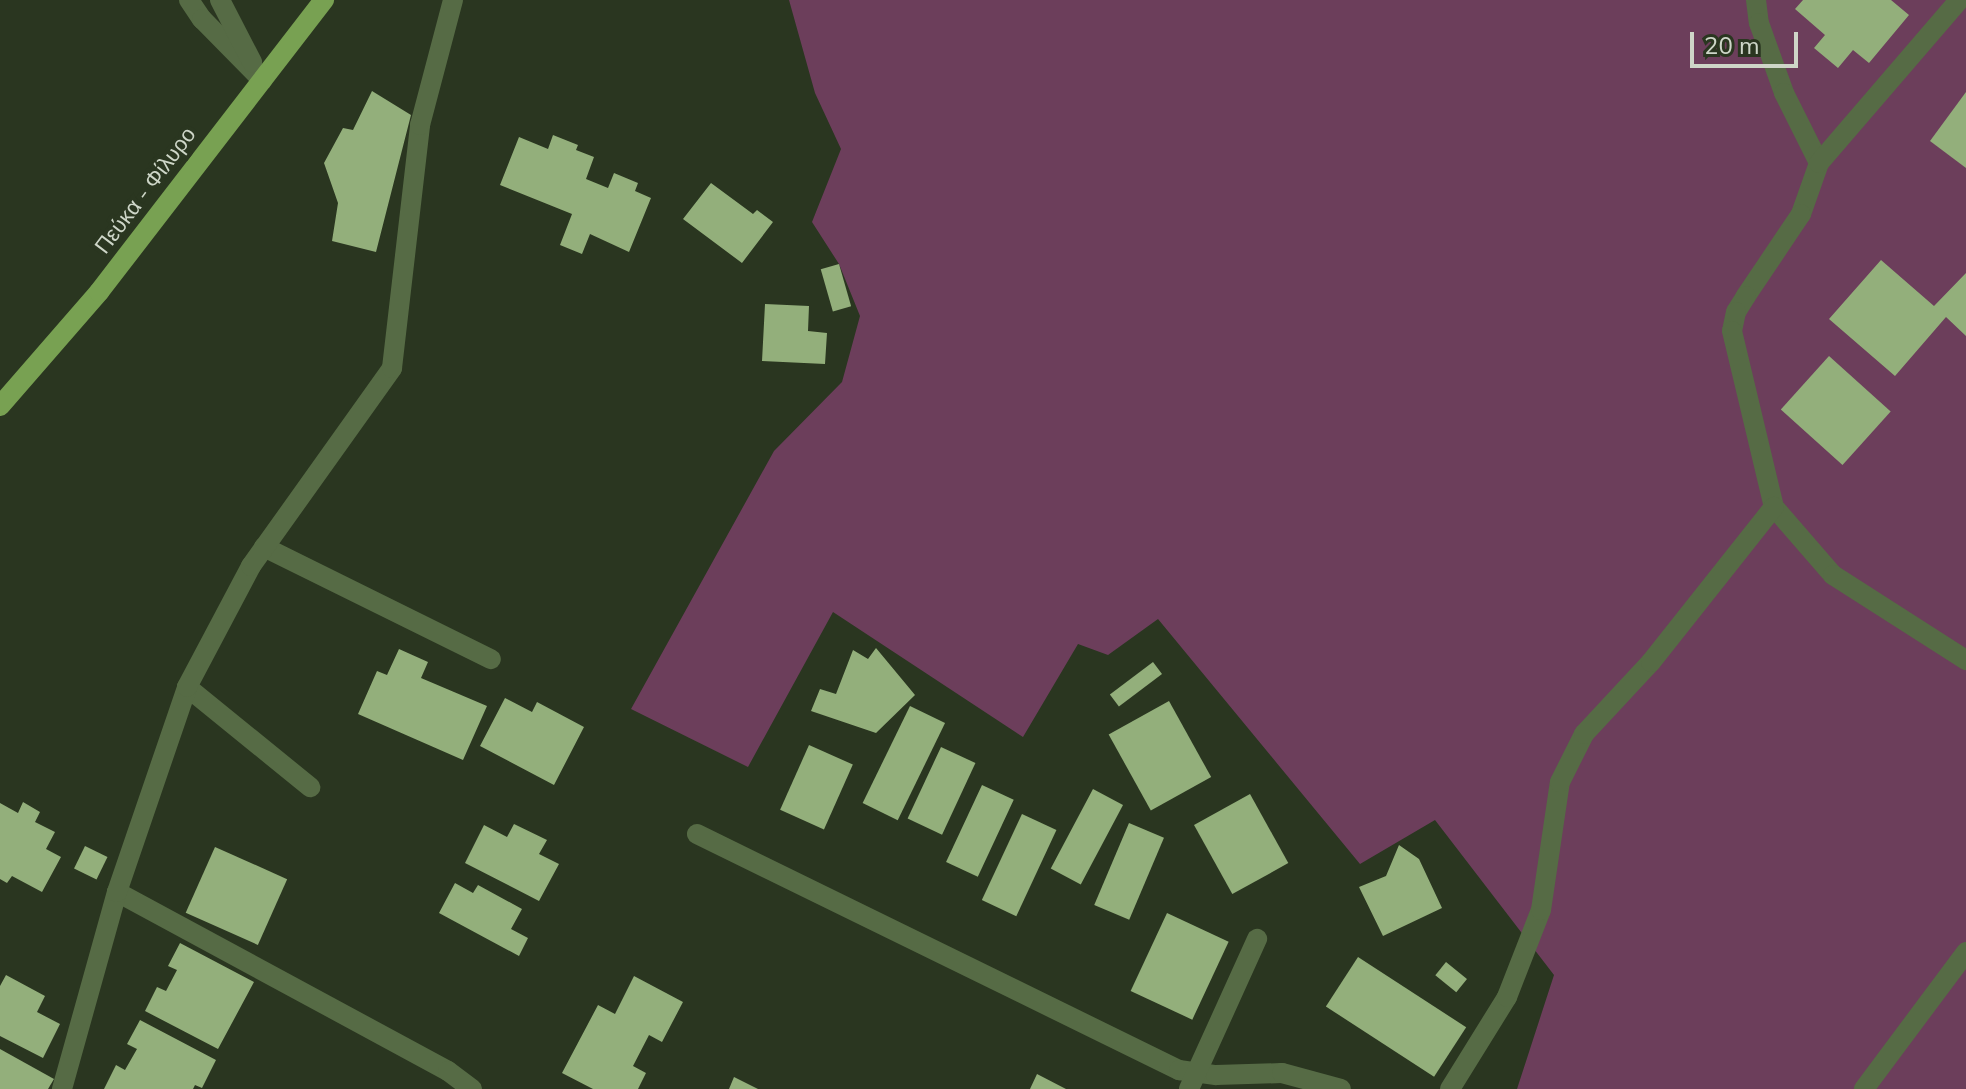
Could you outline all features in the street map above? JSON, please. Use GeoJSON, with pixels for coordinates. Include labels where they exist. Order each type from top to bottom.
{"type":"FeatureCollection","features":[{"type":"Feature","properties":{"kind":"main road","name":"Πεύκα - Φίλυρο"},"geometry":{"type":"LineString","coordinates":[[0,406],[99,292],[324,0]]}},
{"type":"Feature","properties":{"kind":"street"},"geometry":{"type":"LineString","coordinates":[[189,0],[202,19],[262,80]]}},
{"type":"Feature","properties":{"kind":"street"},"geometry":{"type":"LineString","coordinates":[[220,0],[262,80]]}},
{"type":"Feature","properties":{"kind":"street"},"geometry":{"type":"LineString","coordinates":[[62,1089],[117,892],[187,687],[245,576],[392,368],[420,125],[453,0]]}},
{"type":"Feature","properties":{"kind":"street"},"geometry":{"type":"LineString","coordinates":[[1756,0],[1759,23],[1784,93],[1819,163]]}},
{"type":"Feature","properties":{"kind":"street"},"geometry":{"type":"LineString","coordinates":[[1959,0],[1819,163],[1801,214],[1736,312],[1732,331],[1774,507],[1833,575],[1966,660]]}},
{"type":"Feature","properties":{"kind":"street"},"geometry":{"type":"LineString","coordinates":[[1450,1089],[1507,997],[1541,910],[1560,782],[1584,734],[1651,662],[1774,507]]}},
{"type":"Feature","properties":{"kind":"street"},"geometry":{"type":"LineString","coordinates":[[264,547],[491,659]]}},
{"type":"Feature","properties":{"kind":"street"},"geometry":{"type":"LineString","coordinates":[[187,687],[310,787]]}},
{"type":"Feature","properties":{"kind":"street"},"geometry":{"type":"LineString","coordinates":[[697,834],[1162,1063],[1191,1081],[1282,1073],[1341,1089]]}},
{"type":"Feature","properties":{"kind":"street"},"geometry":{"type":"LineString","coordinates":[[117,892],[448,1071],[472,1089]]}},
{"type":"Feature","properties":{"kind":"street"},"geometry":{"type":"LineString","coordinates":[[1191,1081],[1257,939]]}},
{"type":"Feature","properties":{"kind":"street"},"geometry":{"type":"LineString","coordinates":[[1864,1089],[1966,952]]}},
{"type":"Feature","properties":{"kind":"shaded area"},"geometry":{"type":"Polygon","coordinates":[[[789,0],[1966,0],[1966,1089],[1517,1089],[1554,975],[1435,820],[1360,864],[1158,619],[1108,655],[1078,644],[1023,737],[833,612],[748,767],[631,709],[774,451],[842,382],[860,316],[839,264],[812,222],[841,149],[815,93],[789,0]]]}},
{"type":"Feature","properties":{"kind":"building"},"geometry":{"type":"Polygon","coordinates":[[[1803,0],[1891,0],[1909,15],[1869,63],[1853,50],[1838,68],[1814,48],[1825,35],[1795,9],[1803,0]]]}},
{"type":"Feature","properties":{"kind":"building"},"geometry":{"type":"Polygon","coordinates":[[[372,91],[411,115],[376,252],[332,241],[338,203],[324,163],[343,128],[353,130],[372,91]]]}},
{"type":"Feature","properties":{"kind":"building"},"geometry":{"type":"Polygon","coordinates":[[[1966,92],[1966,168],[1930,141],[1966,92]]]}},
{"type":"Feature","properties":{"kind":"building"},"geometry":{"type":"Polygon","coordinates":[[[553,135],[578,145],[576,150],[594,157],[586,179],[608,188],[614,173],[638,183],[635,191],[651,198],[629,252],[590,234],[582,254],[560,245],[572,214],[500,185],[519,137],[548,149],[553,135]]]}},
{"type":"Feature","properties":{"kind":"building"},"geometry":{"type":"Polygon","coordinates":[[[711,183],[753,214],[757,210],[773,222],[742,263],[683,219],[711,183]]]}},
{"type":"Feature","properties":{"kind":"building"},"geometry":{"type":"Polygon","coordinates":[[[1881,260],[1934,306],[1966,273],[1966,336],[1946,317],[1895,376],[1829,319],[1881,260]]]}},
{"type":"Feature","properties":{"kind":"building"},"geometry":{"type":"Polygon","coordinates":[[[839,264],[851,306],[833,312],[821,269],[839,264]]]}},
{"type":"Feature","properties":{"kind":"building"},"geometry":{"type":"Polygon","coordinates":[[[765,304],[809,306],[808,331],[827,333],[825,364],[762,361],[765,304]]]}},
{"type":"Feature","properties":{"kind":"building"},"geometry":{"type":"Polygon","coordinates":[[[1829,356],[1891,412],[1843,465],[1781,410],[1829,356]]]}},
{"type":"Feature","properties":{"kind":"building"},"geometry":{"type":"Polygon","coordinates":[[[876,648],[915,695],[876,733],[811,711],[820,689],[836,694],[853,650],[868,659],[876,648]]]}},
{"type":"Feature","properties":{"kind":"building"},"geometry":{"type":"Polygon","coordinates":[[[399,649],[428,662],[421,678],[487,706],[463,760],[358,714],[377,671],[387,675],[399,649]]]}},
{"type":"Feature","properties":{"kind":"building"},"geometry":{"type":"Polygon","coordinates":[[[1153,662],[1162,674],[1119,706],[1110,694],[1153,662]]]}},
{"type":"Feature","properties":{"kind":"building"},"geometry":{"type":"Polygon","coordinates":[[[505,698],[532,712],[537,702],[584,727],[554,785],[480,746],[505,698]]]}},
{"type":"Feature","properties":{"kind":"building"},"geometry":{"type":"Polygon","coordinates":[[[1169,701],[1211,777],[1151,811],[1109,734],[1169,701]]]}},
{"type":"Feature","properties":{"kind":"building"},"geometry":{"type":"Polygon","coordinates":[[[910,706],[945,723],[898,820],[863,803],[910,706]]]}},
{"type":"Feature","properties":{"kind":"building"},"geometry":{"type":"Polygon","coordinates":[[[809,745],[853,765],[824,829],[780,810],[809,745]]]}},
{"type":"Feature","properties":{"kind":"building"},"geometry":{"type":"Polygon","coordinates":[[[941,747],[975,763],[942,835],[908,819],[941,747]]]}},
{"type":"Feature","properties":{"kind":"building"},"geometry":{"type":"Polygon","coordinates":[[[982,785],[1014,800],[978,877],[946,862],[982,785]]]}},
{"type":"Feature","properties":{"kind":"building"},"geometry":{"type":"Polygon","coordinates":[[[1093,789],[1123,805],[1081,884],[1051,868],[1093,789]]]}},
{"type":"Feature","properties":{"kind":"building"},"geometry":{"type":"Polygon","coordinates":[[[1250,794],[1288,863],[1232,894],[1194,825],[1250,794]]]}},
{"type":"Feature","properties":{"kind":"building"},"geometry":{"type":"Polygon","coordinates":[[[23,802],[40,812],[35,822],[55,832],[46,849],[61,857],[42,892],[12,876],[7,883],[0,879],[0,803],[18,813],[23,802]]]}},
{"type":"Feature","properties":{"kind":"building"},"geometry":{"type":"Polygon","coordinates":[[[1022,814],[1056,830],[1016,916],[982,900],[1022,814]]]}},
{"type":"Feature","properties":{"kind":"building"},"geometry":{"type":"Polygon","coordinates":[[[1129,823],[1164,838],[1129,920],[1094,905],[1129,823]]]}},
{"type":"Feature","properties":{"kind":"building"},"geometry":{"type":"Polygon","coordinates":[[[514,824],[547,840],[539,854],[559,864],[539,901],[465,863],[484,825],[507,837],[514,824]]]}},
{"type":"Feature","properties":{"kind":"building"},"geometry":{"type":"Polygon","coordinates":[[[1399,845],[1419,859],[1442,908],[1383,936],[1359,887],[1386,876],[1399,845]]]}},
{"type":"Feature","properties":{"kind":"building"},"geometry":{"type":"Polygon","coordinates":[[[85,846],[107,857],[97,879],[74,868],[85,846]]]}},
{"type":"Feature","properties":{"kind":"building"},"geometry":{"type":"Polygon","coordinates":[[[215,847],[287,879],[258,945],[186,913],[215,847]]]}},
{"type":"Feature","properties":{"kind":"building"},"geometry":{"type":"Polygon","coordinates":[[[455,883],[473,893],[478,885],[522,909],[511,929],[528,938],[519,956],[439,913],[455,883]]]}},
{"type":"Feature","properties":{"kind":"building"},"geometry":{"type":"Polygon","coordinates":[[[1167,913],[1229,942],[1192,1020],[1131,991],[1167,913]]]}},
{"type":"Feature","properties":{"kind":"building"},"geometry":{"type":"Polygon","coordinates":[[[180,943],[254,982],[218,1049],[145,1011],[157,987],[166,991],[177,970],[168,966],[180,943]]]}},
{"type":"Feature","properties":{"kind":"building"},"geometry":{"type":"Polygon","coordinates":[[[1358,957],[1466,1027],[1434,1077],[1326,1006],[1358,957]]]}},
{"type":"Feature","properties":{"kind":"building"},"geometry":{"type":"Polygon","coordinates":[[[1446,962],[1467,979],[1456,992],[1435,975],[1446,962]]]}},
{"type":"Feature","properties":{"kind":"building"},"geometry":{"type":"Polygon","coordinates":[[[6,975],[45,996],[37,1012],[60,1024],[43,1058],[0,1036],[0,986],[6,975]]]}},
{"type":"Feature","properties":{"kind":"building"},"geometry":{"type":"Polygon","coordinates":[[[634,976],[683,1002],[662,1042],[649,1035],[633,1066],[646,1073],[638,1089],[593,1089],[562,1073],[598,1005],[615,1014],[634,976]]]}},
{"type":"Feature","properties":{"kind":"building"},"geometry":{"type":"Polygon","coordinates":[[[140,1020],[216,1060],[202,1088],[195,1085],[193,1089],[104,1089],[116,1065],[125,1070],[137,1049],[127,1044],[140,1020]]]}},
{"type":"Feature","properties":{"kind":"building"},"geometry":{"type":"Polygon","coordinates":[[[0,1049],[54,1079],[48,1089],[0,1089],[0,1049]]]}},
{"type":"Feature","properties":{"kind":"building"},"geometry":{"type":"Polygon","coordinates":[[[1037,1074],[1066,1089],[1030,1089],[1037,1074]]]}},
{"type":"Feature","properties":{"kind":"building"},"geometry":{"type":"Polygon","coordinates":[[[734,1077],[758,1089],[729,1089],[734,1077]]]}}]}
